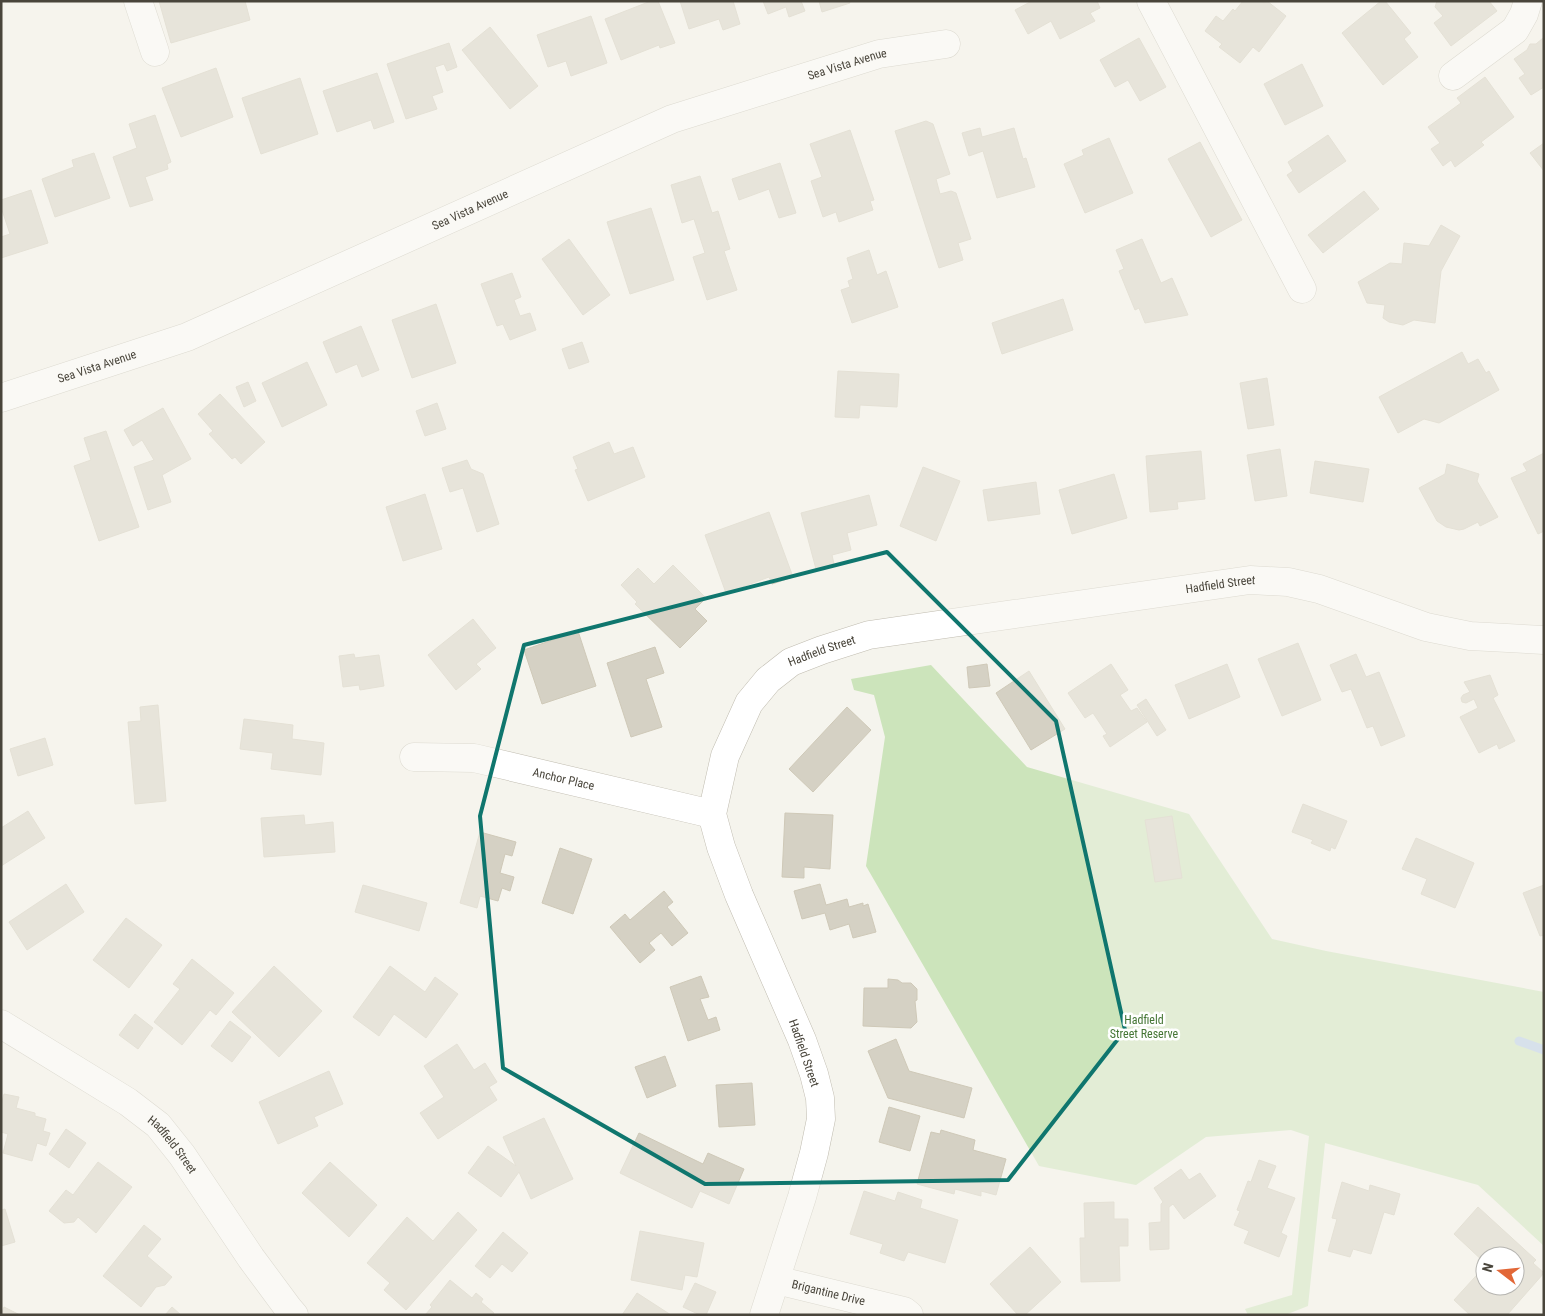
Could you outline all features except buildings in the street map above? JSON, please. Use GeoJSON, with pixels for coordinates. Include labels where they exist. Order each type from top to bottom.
{"type":"FeatureCollection","features":[{"type":"Feature","properties":{"kind":"street"},"geometry":{"type":"LineString","coordinates":[[138,1],[155,52]]}},
{"type":"Feature","properties":{"kind":"street"},"geometry":{"type":"LineString","coordinates":[[1151,1],[1302,289]]}},
{"type":"Feature","properties":{"kind":"street"},"geometry":{"type":"LineString","coordinates":[[1453,76],[1515,30],[1524,14],[1528,1]]}},
{"type":"Feature","properties":{"kind":"street","name":"Sea Vista Avenue"},"geometry":{"type":"LineString","coordinates":[[1,398],[186,337],[672,119],[879,54],[946,44]]}},
{"type":"Feature","properties":{"kind":"street","name":"Hadfield Street"},"geometry":{"type":"LineString","coordinates":[[764,1315],[814,1153],[821,1119],[820,1098],[802,1040],[739,895],[721,846],[712,814],[725,756],[749,703],[768,680],[791,662],[822,650],[869,636],[1250,580],[1288,582],[1319,589],[1426,627],[1470,636],[1544,640]]}},
{"type":"Feature","properties":{"kind":"street","name":"Anchor Place"},"geometry":{"type":"LineString","coordinates":[[414,757],[474,758],[712,814]]}},
{"type":"Feature","properties":{"kind":"street","name":"Hadfield Street"},"geometry":{"type":"LineString","coordinates":[[1,1024],[128,1102],[158,1125],[182,1155],[250,1258],[294,1315]]}},
{"type":"Feature","properties":{"kind":"street","name":"Brigantine Drive"},"geometry":{"type":"LineString","coordinates":[[776,1280],[904,1310],[909,1315]]}},
{"type":"Feature","properties":{"kind":"highlighted area"},"geometry":{"type":"Polygon","coordinates":[[[887,552],[1056,721],[1125,1030],[1008,1180],[705,1184],[503,1068],[480,816],[524,645],[887,552]]]}},
{"type":"Feature","properties":{"kind":"green space","name":"Hadfield Street Reserve"},"geometry":{"type":"Polygon","coordinates":[[[931,665],[1027,767],[1189,814],[1272,939],[1544,992],[1544,1246],[1478,1185],[1325,1143],[1308,1306],[1285,1315],[1248,1315],[1245,1309],[1292,1295],[1309,1136],[1291,1130],[1206,1137],[1136,1185],[1039,1166],[866,866],[885,737],[874,695],[854,690],[851,679],[931,665]]]}},
{"type":"Feature","properties":{"kind":"waterway"},"geometry":{"type":"LineString","coordinates":[[1519,1041],[1544,1050]]}}]}
